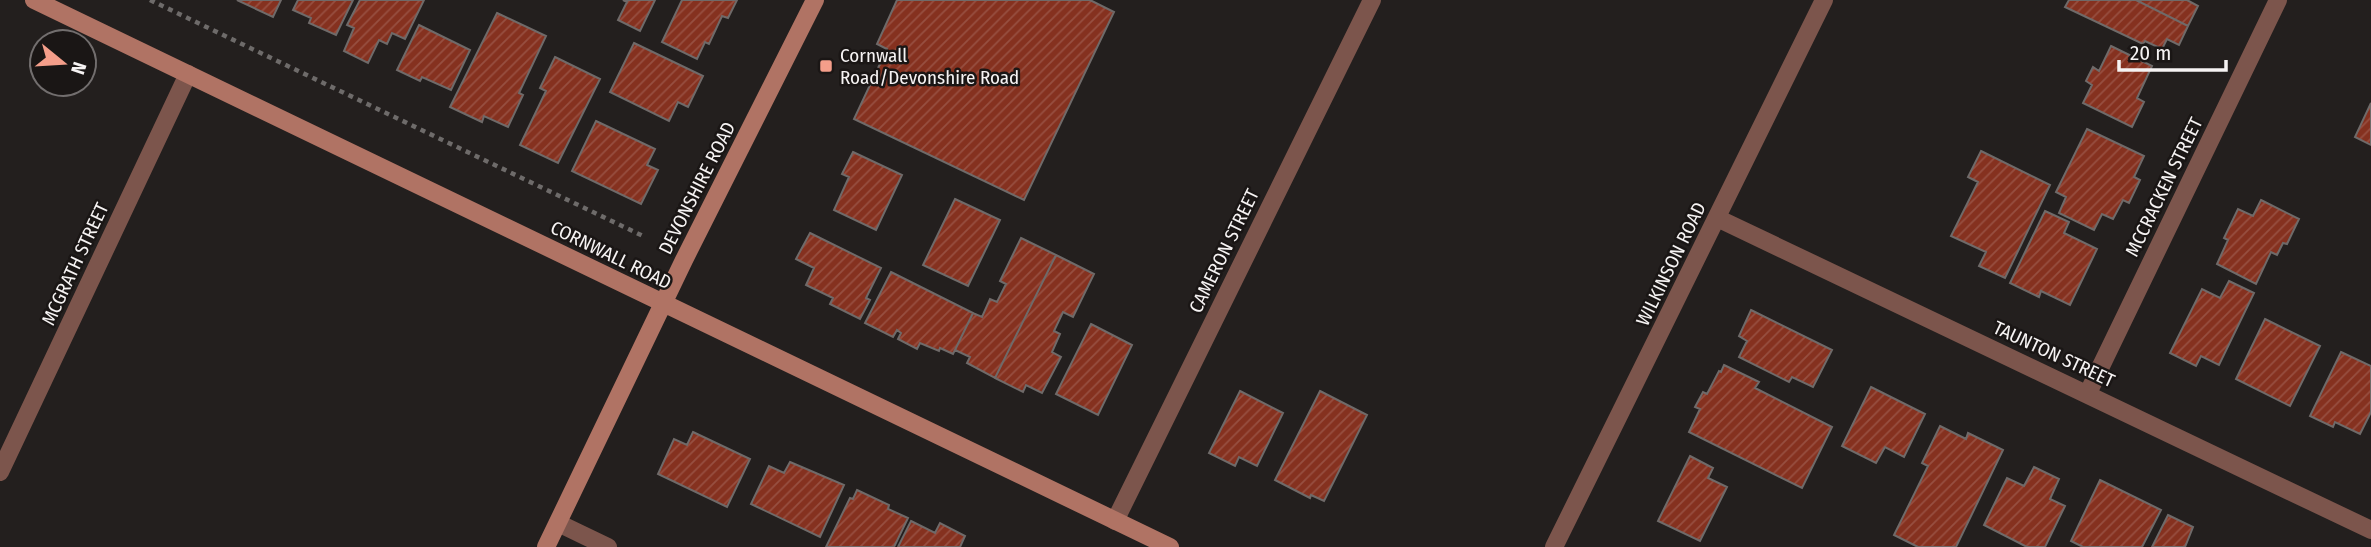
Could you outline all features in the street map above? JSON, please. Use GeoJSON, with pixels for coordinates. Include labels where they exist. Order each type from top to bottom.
{"type":"FeatureCollection","features":[{"type":"Feature","properties":{"kind":"main road","name":"CORNWALL ROAD"},"geometry":{"type":"LineString","coordinates":[[34,0],[1170,547]]}},
{"type":"Feature","properties":{"kind":"main road","name":"DEVONSHIRE ROAD"},"geometry":{"type":"LineString","coordinates":[[546,547],[663,304],[815,0]]}},
{"type":"Feature","properties":{"kind":"street","name":"CAMERON STREET"},"geometry":{"type":"LineString","coordinates":[[1115,520],[1372,0]]}},
{"type":"Feature","properties":{"kind":"street","name":"WILKINSON ROAD"},"geometry":{"type":"LineString","coordinates":[[1555,547],[1824,0]]}},
{"type":"Feature","properties":{"kind":"street","name":"MCCRACKEN STREET"},"geometry":{"type":"LineString","coordinates":[[2088,393],[2277,0]]}},
{"type":"Feature","properties":{"kind":"street","name":"MCGRATH STREET"},"geometry":{"type":"LineString","coordinates":[[0,472],[188,74]]}},
{"type":"Feature","properties":{"kind":"street","name":"TAUNTON STREET"},"geometry":{"type":"LineString","coordinates":[[1717,218],[2371,530]]}},
{"type":"Feature","properties":{"kind":"street"},"geometry":{"type":"LineString","coordinates":[[558,523],[608,547]]}},
{"type":"Feature","properties":{"kind":"path"},"geometry":{"type":"LineString","coordinates":[[150,0],[643,236]]}},
{"type":"Feature","properties":{"kind":"building"},"geometry":{"type":"Polygon","coordinates":[[[237,0],[281,0],[273,17],[237,0]]]}},
{"type":"Feature","properties":{"kind":"building"},"geometry":{"type":"Polygon","coordinates":[[[298,0],[353,0],[336,35],[309,23],[311,18],[293,10],[298,0]]]}},
{"type":"Feature","properties":{"kind":"building"},"geometry":{"type":"Polygon","coordinates":[[[360,0],[424,0],[405,39],[392,33],[387,44],[379,40],[368,63],[344,51],[354,28],[347,25],[360,0]]]}},
{"type":"Feature","properties":{"kind":"building"},"geometry":{"type":"Polygon","coordinates":[[[623,0],[655,0],[640,31],[618,20],[627,2],[623,0]]]}},
{"type":"Feature","properties":{"kind":"building"},"geometry":{"type":"Polygon","coordinates":[[[682,0],[737,0],[728,18],[722,16],[709,44],[705,42],[697,59],[662,42],[682,0]]]}},
{"type":"Feature","properties":{"kind":"building"},"geometry":{"type":"Polygon","coordinates":[[[897,0],[1090,0],[1114,12],[1024,200],[854,119],[887,49],[877,44],[897,0]]]}},
{"type":"Feature","properties":{"kind":"building"},"geometry":{"type":"Polygon","coordinates":[[[2069,0],[2136,0],[2188,26],[2179,45],[2167,39],[2162,49],[2145,41],[2143,44],[2065,7],[2069,0]]]}},
{"type":"Feature","properties":{"kind":"building"},"geometry":{"type":"Polygon","coordinates":[[[2136,0],[2187,0],[2198,6],[2188,26],[2136,0]]]}},
{"type":"Feature","properties":{"kind":"building"},"geometry":{"type":"Polygon","coordinates":[[[497,13],[546,36],[519,93],[523,95],[508,127],[484,116],[482,122],[450,107],[497,13]]]}},
{"type":"Feature","properties":{"kind":"building"},"geometry":{"type":"Polygon","coordinates":[[[419,25],[470,50],[451,90],[422,77],[420,81],[397,70],[419,25]]]}},
{"type":"Feature","properties":{"kind":"building"},"geometry":{"type":"Polygon","coordinates":[[[634,43],[703,76],[688,107],[678,102],[669,121],[610,92],[634,43]]]}},
{"type":"Feature","properties":{"kind":"building"},"geometry":{"type":"Polygon","coordinates":[[[2111,46],[2152,66],[2137,98],[2144,102],[2132,127],[2083,103],[2092,85],[2086,81],[2093,67],[2099,71],[2111,46]]]}},
{"type":"Feature","properties":{"kind":"building"},"geometry":{"type":"Polygon","coordinates":[[[555,57],[600,79],[558,163],[520,145],[546,91],[540,88],[555,57]]]}},
{"type":"Feature","properties":{"kind":"building"},"geometry":{"type":"Polygon","coordinates":[[[2371,103],[2371,145],[2355,137],[2371,103]]]}},
{"type":"Feature","properties":{"kind":"building"},"geometry":{"type":"Polygon","coordinates":[[[596,121],[655,149],[647,165],[658,170],[641,204],[572,171],[596,121]]]}},
{"type":"Feature","properties":{"kind":"building"},"geometry":{"type":"Polygon","coordinates":[[[2087,129],[2144,156],[2134,177],[2140,180],[2129,203],[2123,200],[2113,219],[2102,214],[2094,230],[2059,213],[2066,197],[2056,192],[2087,129]]]}},
{"type":"Feature","properties":{"kind":"building"},"geometry":{"type":"Polygon","coordinates":[[[1981,151],[2050,185],[2005,278],[1979,266],[1986,252],[1951,236],[1978,182],[1968,177],[1981,151]]]}},
{"type":"Feature","properties":{"kind":"building"},"geometry":{"type":"Polygon","coordinates":[[[853,152],[902,175],[876,230],[834,210],[849,177],[842,174],[853,152]]]}},
{"type":"Feature","properties":{"kind":"building"},"geometry":{"type":"Polygon","coordinates":[[[955,199],[1000,220],[968,286],[923,265],[955,199]]]}},
{"type":"Feature","properties":{"kind":"building"},"geometry":{"type":"Polygon","coordinates":[[[2261,200],[2299,219],[2287,244],[2283,243],[2277,255],[2271,252],[2256,284],[2217,264],[2228,240],[2224,238],[2238,209],[2253,216],[2261,200]]]}},
{"type":"Feature","properties":{"kind":"building"},"geometry":{"type":"Polygon","coordinates":[[[2045,211],[2069,222],[2064,233],[2097,249],[2070,305],[2041,291],[2039,297],[2010,283],[2045,211]]]}},
{"type":"Feature","properties":{"kind":"building"},"geometry":{"type":"Polygon","coordinates":[[[810,233],[881,268],[866,298],[870,300],[860,319],[830,304],[833,298],[806,285],[814,268],[796,259],[810,233]]]}},
{"type":"Feature","properties":{"kind":"building"},"geometry":{"type":"Polygon","coordinates":[[[1021,238],[1056,255],[995,378],[967,363],[970,357],[955,350],[973,313],[982,317],[990,299],[997,302],[1006,284],[1000,281],[1021,238]]]}},
{"type":"Feature","properties":{"kind":"building"},"geometry":{"type":"Polygon","coordinates":[[[1056,255],[1094,274],[1073,317],[1063,312],[1054,331],[1060,334],[1052,352],[1061,357],[1042,393],[1026,385],[1023,392],[995,378],[1056,255]]]}},
{"type":"Feature","properties":{"kind":"building"},"geometry":{"type":"Polygon","coordinates":[[[891,272],[973,313],[953,354],[920,343],[917,349],[898,339],[901,333],[897,330],[893,337],[865,323],[891,272]]]}},
{"type":"Feature","properties":{"kind":"building"},"geometry":{"type":"Polygon","coordinates":[[[2229,281],[2254,293],[2219,365],[2201,356],[2196,366],[2170,353],[2202,289],[2220,298],[2229,281]]]}},
{"type":"Feature","properties":{"kind":"building"},"geometry":{"type":"Polygon","coordinates":[[[1751,310],[1832,350],[1813,387],[1792,377],[1789,382],[1739,357],[1747,341],[1739,336],[1751,310]]]}},
{"type":"Feature","properties":{"kind":"building"},"geometry":{"type":"Polygon","coordinates":[[[2265,319],[2320,346],[2290,406],[2236,379],[2265,319]]]}},
{"type":"Feature","properties":{"kind":"building"},"geometry":{"type":"Polygon","coordinates":[[[1091,324],[1132,345],[1098,415],[1056,394],[1091,324]]]}},
{"type":"Feature","properties":{"kind":"building"},"geometry":{"type":"Polygon","coordinates":[[[2341,352],[2371,366],[2371,412],[2360,434],[2335,422],[2333,427],[2310,416],[2341,352]]]}},
{"type":"Feature","properties":{"kind":"building"},"geometry":{"type":"Polygon","coordinates":[[[1724,365],[1759,382],[1755,388],[1832,427],[1802,488],[1689,432],[1700,409],[1695,407],[1703,392],[1707,394],[1724,365]]]}},
{"type":"Feature","properties":{"kind":"building"},"geometry":{"type":"Polygon","coordinates":[[[1871,387],[1925,414],[1904,457],[1885,447],[1876,463],[1842,446],[1871,387]]]}},
{"type":"Feature","properties":{"kind":"building"},"geometry":{"type":"Polygon","coordinates":[[[1240,391],[1283,413],[1257,466],[1239,457],[1235,466],[1209,453],[1240,391]]]}},
{"type":"Feature","properties":{"kind":"building"},"geometry":{"type":"Polygon","coordinates":[[[1320,391],[1367,415],[1324,501],[1311,495],[1310,498],[1275,480],[1320,391]]]}},
{"type":"Feature","properties":{"kind":"building"},"geometry":{"type":"Polygon","coordinates":[[[1940,426],[1966,439],[1968,433],[2003,450],[1956,547],[1918,547],[1894,535],[1928,466],[1922,463],[1940,426]]]}},
{"type":"Feature","properties":{"kind":"building"},"geometry":{"type":"Polygon","coordinates":[[[693,432],[750,459],[727,507],[658,474],[674,439],[687,445],[693,432]]]}},
{"type":"Feature","properties":{"kind":"building"},"geometry":{"type":"Polygon","coordinates":[[[1690,456],[1713,468],[1708,478],[1727,487],[1700,541],[1658,521],[1690,456]]]}},
{"type":"Feature","properties":{"kind":"building"},"geometry":{"type":"Polygon","coordinates":[[[790,462],[844,485],[820,537],[751,504],[769,466],[784,473],[790,462]]]}},
{"type":"Feature","properties":{"kind":"building"},"geometry":{"type":"Polygon","coordinates":[[[2034,467],[2059,479],[2050,499],[2065,506],[2045,547],[2027,547],[1984,525],[2007,478],[2024,486],[2034,467]]]}},
{"type":"Feature","properties":{"kind":"building"},"geometry":{"type":"Polygon","coordinates":[[[2100,480],[2161,510],[2142,547],[2083,547],[2071,541],[2100,480]]]}},
{"type":"Feature","properties":{"kind":"building"},"geometry":{"type":"Polygon","coordinates":[[[857,490],[889,505],[888,509],[908,518],[894,547],[826,547],[850,498],[853,499],[857,490]]]}},
{"type":"Feature","properties":{"kind":"building"},"geometry":{"type":"Polygon","coordinates":[[[2168,515],[2193,527],[2185,547],[2152,547],[2168,515]]]}},
{"type":"Feature","properties":{"kind":"building"},"geometry":{"type":"Polygon","coordinates":[[[911,521],[935,533],[940,523],[965,536],[960,547],[898,547],[911,521]]]}},
{"type":"Feature","properties":{"kind":"place","name":"Cornwall Road/Devonshire Road"},"geometry":{"type":"Point","coordinates":[826,66]}}]}
